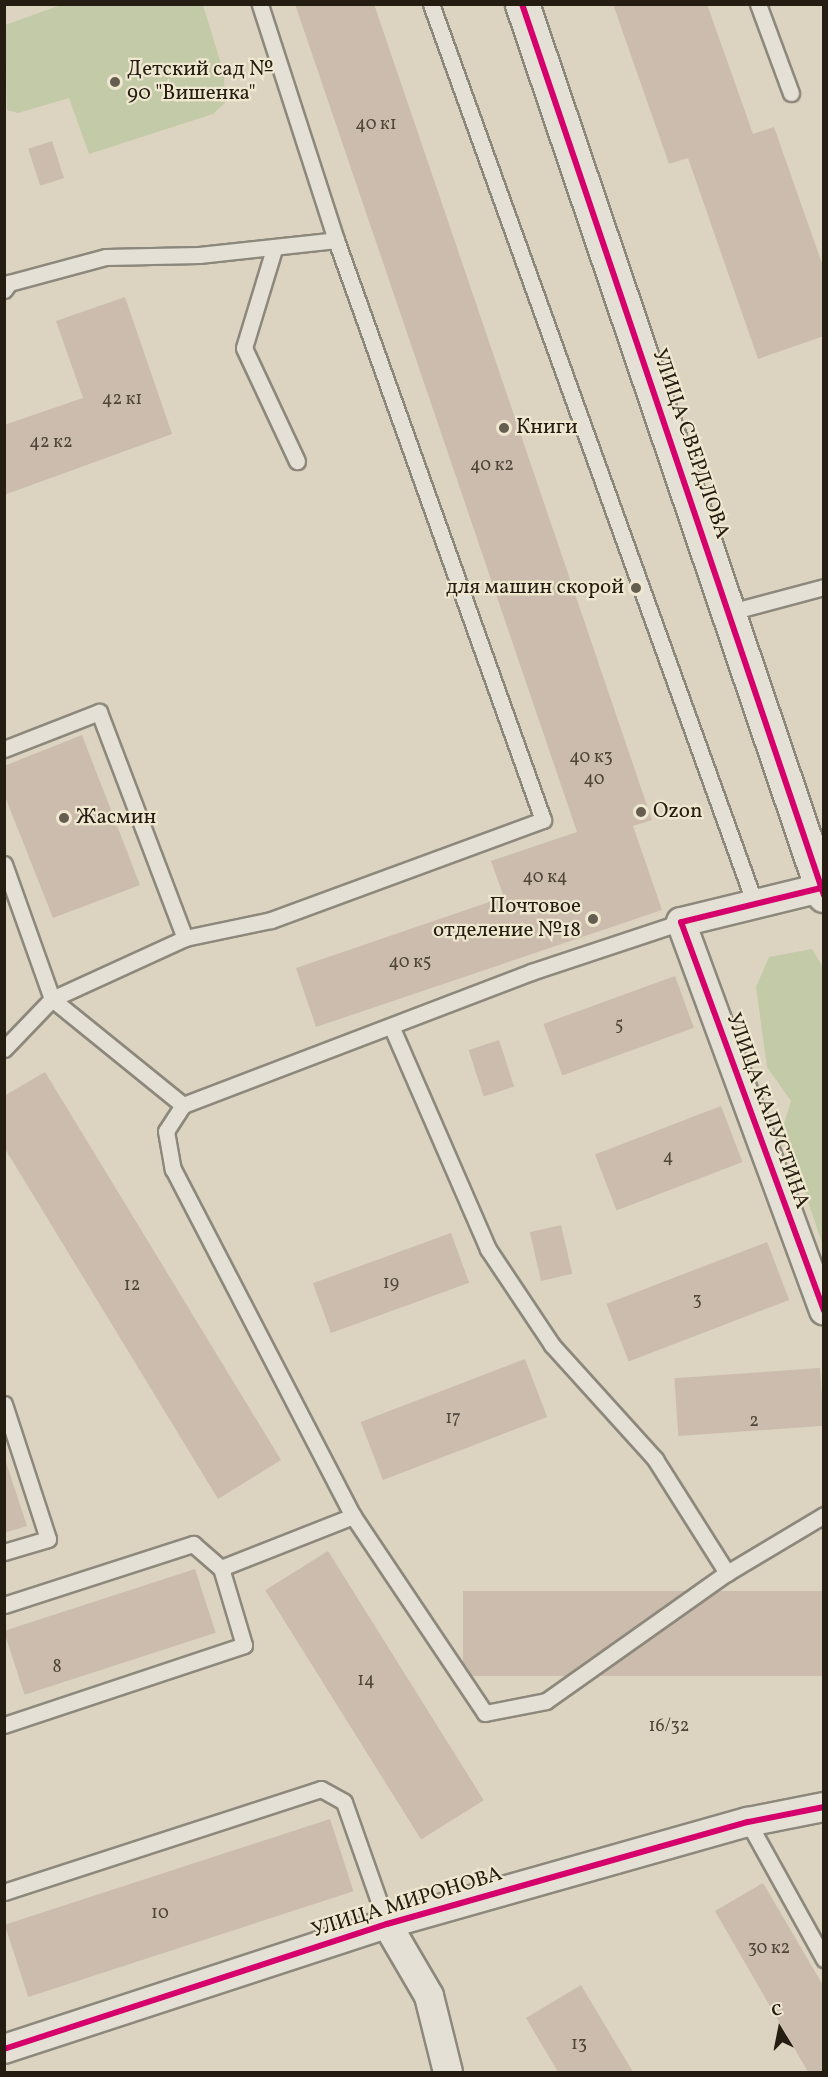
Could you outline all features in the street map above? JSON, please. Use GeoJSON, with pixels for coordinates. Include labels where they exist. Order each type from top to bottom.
{"type":"FeatureCollection","features":[{"type":"Feature","properties":{"kind":"street","name":"УЛИЦА СВЕРДЛОВА"},"geometry":{"type":"LineString","coordinates":[[522,4],[730,612],[822,891]]}},
{"type":"Feature","properties":{"kind":"street"},"geometry":{"type":"LineString","coordinates":[[681,922],[822,891]]}},
{"type":"Feature","properties":{"kind":"street","name":"УЛИЦА КАПУСТИНА"},"geometry":{"type":"LineString","coordinates":[[681,922],[824,1311]]}},
{"type":"Feature","properties":{"kind":"street","name":"УЛИЦА МИРОНОВА"},"geometry":{"type":"LineString","coordinates":[[4,2049],[387,1924],[748,1822],[824,1807]]}},
{"type":"Feature","properties":{"kind":"street"},"geometry":{"type":"LineString","coordinates":[[387,1924],[429,1996],[448,2073]]}},
{"type":"Feature","properties":{"kind":"lane"},"geometry":{"type":"LineString","coordinates":[[4,1049],[52,999],[185,938],[271,921],[543,820],[336,240],[260,4]]}},
{"type":"Feature","properties":{"kind":"lane"},"geometry":{"type":"LineString","coordinates":[[431,4],[755,904]]}},
{"type":"Feature","properties":{"kind":"lane"},"geometry":{"type":"LineString","coordinates":[[758,4],[790,93]]}},
{"type":"Feature","properties":{"kind":"lane"},"geometry":{"type":"LineString","coordinates":[[6,284],[106,257],[274,249],[336,240]]}},
{"type":"Feature","properties":{"kind":"lane"},"geometry":{"type":"LineString","coordinates":[[274,249],[244,348],[297,461]]}},
{"type":"Feature","properties":{"kind":"lane"},"geometry":{"type":"LineString","coordinates":[[730,612],[824,587]]}},
{"type":"Feature","properties":{"kind":"lane"},"geometry":{"type":"LineString","coordinates":[[4,749],[99,712],[185,938]]}},
{"type":"Feature","properties":{"kind":"lane"},"geometry":{"type":"LineString","coordinates":[[4,864],[52,999],[183,1105]]}},
{"type":"Feature","properties":{"kind":"lane"},"geometry":{"type":"LineString","coordinates":[[681,922],[183,1105],[166,1131],[173,1169],[353,1516],[485,1713],[546,1701],[727,1573],[824,1515]]}},
{"type":"Feature","properties":{"kind":"lane"},"geometry":{"type":"LineString","coordinates":[[392,1028],[489,1249],[552,1345],[655,1459],[727,1573]]}},
{"type":"Feature","properties":{"kind":"lane"},"geometry":{"type":"LineString","coordinates":[[4,1404],[48,1539],[4,1552]]}},
{"type":"Feature","properties":{"kind":"lane"},"geometry":{"type":"LineString","coordinates":[[220,1568],[353,1516]]}},
{"type":"Feature","properties":{"kind":"lane"},"geometry":{"type":"LineString","coordinates":[[4,1605],[193,1544],[220,1568],[244,1645],[4,1725]]}},
{"type":"Feature","properties":{"kind":"lane"},"geometry":{"type":"LineString","coordinates":[[4,1892],[321,1789],[344,1802],[387,1924]]}},
{"type":"Feature","properties":{"kind":"lane"},"geometry":{"type":"LineString","coordinates":[[748,1822],[824,1959]]}},
{"type":"Feature","properties":{"kind":"green space","name":"Детский сад № 90 \"Вишенка\""},"geometry":{"type":"Polygon","coordinates":[[[64,4],[203,5],[224,74],[225,103],[213,114],[89,154],[69,98],[18,113],[7,110],[5,25],[64,4]]]}},
{"type":"Feature","properties":{"kind":"green space"},"geometry":{"type":"Polygon","coordinates":[[[812,949],[824,969],[823,1246],[783,1127],[791,1101],[767,1067],[756,987],[769,957],[812,949]]]}},
{"type":"Feature","properties":{"kind":"building"},"geometry":{"type":"Polygon","coordinates":[[[295,4],[374,4],[652,820],[633,826],[662,910],[316,1027],[296,968],[504,897],[491,861],[577,832],[295,4]]]}},
{"type":"Feature","properties":{"kind":"building"},"geometry":{"type":"Polygon","coordinates":[[[613,4],[707,4],[753,134],[774,127],[824,269],[824,336],[758,359],[688,158],[669,164],[613,4]]]}},
{"type":"Feature","properties":{"kind":"building"},"geometry":{"type":"Polygon","coordinates":[[[52,141],[64,178],[40,186],[28,149],[52,141]]]}},
{"type":"Feature","properties":{"kind":"building"},"geometry":{"type":"Polygon","coordinates":[[[125,297],[172,434],[4,495],[4,425],[83,398],[56,321],[125,297]]]}},
{"type":"Feature","properties":{"kind":"building","name":"Жасмин"},"geometry":{"type":"Polygon","coordinates":[[[82,735],[140,885],[53,918],[4,794],[4,766],[82,735]]]}},
{"type":"Feature","properties":{"kind":"building"},"geometry":{"type":"Polygon","coordinates":[[[675,976],[694,1028],[562,1076],[543,1024],[675,976]]]}},
{"type":"Feature","properties":{"kind":"building"},"geometry":{"type":"Polygon","coordinates":[[[499,1040],[514,1087],[484,1096],[469,1050],[499,1040]]]}},
{"type":"Feature","properties":{"kind":"building"},"geometry":{"type":"Polygon","coordinates":[[[45,1072],[281,1460],[218,1499],[4,1147],[4,1096],[45,1072]]]}},
{"type":"Feature","properties":{"kind":"building"},"geometry":{"type":"Polygon","coordinates":[[[721,1106],[743,1162],[616,1210],[595,1154],[721,1106]]]}},
{"type":"Feature","properties":{"kind":"building"},"geometry":{"type":"Polygon","coordinates":[[[561,1225],[572,1274],[541,1281],[530,1232],[561,1225]]]}},
{"type":"Feature","properties":{"kind":"building"},"geometry":{"type":"Polygon","coordinates":[[[451,1233],[469,1283],[331,1333],[313,1283],[451,1233]]]}},
{"type":"Feature","properties":{"kind":"building"},"geometry":{"type":"Polygon","coordinates":[[[767,1242],[789,1300],[629,1362],[606,1304],[767,1242]]]}},
{"type":"Feature","properties":{"kind":"building"},"geometry":{"type":"Polygon","coordinates":[[[525,1359],[547,1417],[383,1480],[361,1422],[525,1359]]]}},
{"type":"Feature","properties":{"kind":"building"},"geometry":{"type":"Polygon","coordinates":[[[820,1368],[824,1426],[678,1436],[674,1378],[820,1368]]]}},
{"type":"Feature","properties":{"kind":"building"},"geometry":{"type":"Polygon","coordinates":[[[4,1456],[27,1526],[4,1533],[4,1456]]]}},
{"type":"Feature","properties":{"kind":"building"},"geometry":{"type":"Polygon","coordinates":[[[328,1551],[484,1800],[421,1840],[265,1590],[328,1551]]]}},
{"type":"Feature","properties":{"kind":"building"},"geometry":{"type":"Polygon","coordinates":[[[195,1569],[216,1633],[25,1695],[4,1631],[195,1569]]]}},
{"type":"Feature","properties":{"kind":"building"},"geometry":{"type":"Polygon","coordinates":[[[463,1591],[824,1591],[824,1676],[463,1676],[463,1591]]]}},
{"type":"Feature","properties":{"kind":"building"},"geometry":{"type":"Polygon","coordinates":[[[330,1819],[353,1891],[28,1997],[5,1925],[330,1819]]]}},
{"type":"Feature","properties":{"kind":"building"},"geometry":{"type":"Polygon","coordinates":[[[763,1883],[824,1987],[824,2072],[808,2072],[715,1911],[763,1883]]]}},
{"type":"Feature","properties":{"kind":"building"},"geometry":{"type":"Polygon","coordinates":[[[581,1985],[633,2072],[558,2072],[526,2018],[581,1985]]]}},
{"type":"Feature","properties":{"kind":"cycle path"},"geometry":{"type":"LineString","coordinates":[[522,4],[824,895]]}},
{"type":"Feature","properties":{"kind":"cycle path"},"geometry":{"type":"LineString","coordinates":[[821,888],[681,922],[824,1311]]}},
{"type":"Feature","properties":{"kind":"cycle path"},"geometry":{"type":"LineString","coordinates":[[4,2049],[387,1924],[748,1822],[824,1807]]}},
{"type":"Feature","properties":{"kind":"place","name":"Детский сад № 90 \"Вишенка\""},"geometry":{"type":"Point","coordinates":[115,82]}},
{"type":"Feature","properties":{"kind":"place","name":"Книги"},"geometry":{"type":"Point","coordinates":[504,428]}},
{"type":"Feature","properties":{"kind":"place","name":"для машин скорой"},"geometry":{"type":"Point","coordinates":[636,588]}},
{"type":"Feature","properties":{"kind":"place","name":"Ozon"},"geometry":{"type":"Point","coordinates":[641,812]}},
{"type":"Feature","properties":{"kind":"place","name":"Жасмин"},"geometry":{"type":"Point","coordinates":[64,818]}},
{"type":"Feature","properties":{"kind":"place","name":"Почтовое отделение №18"},"geometry":{"type":"Point","coordinates":[593,919]}}]}
